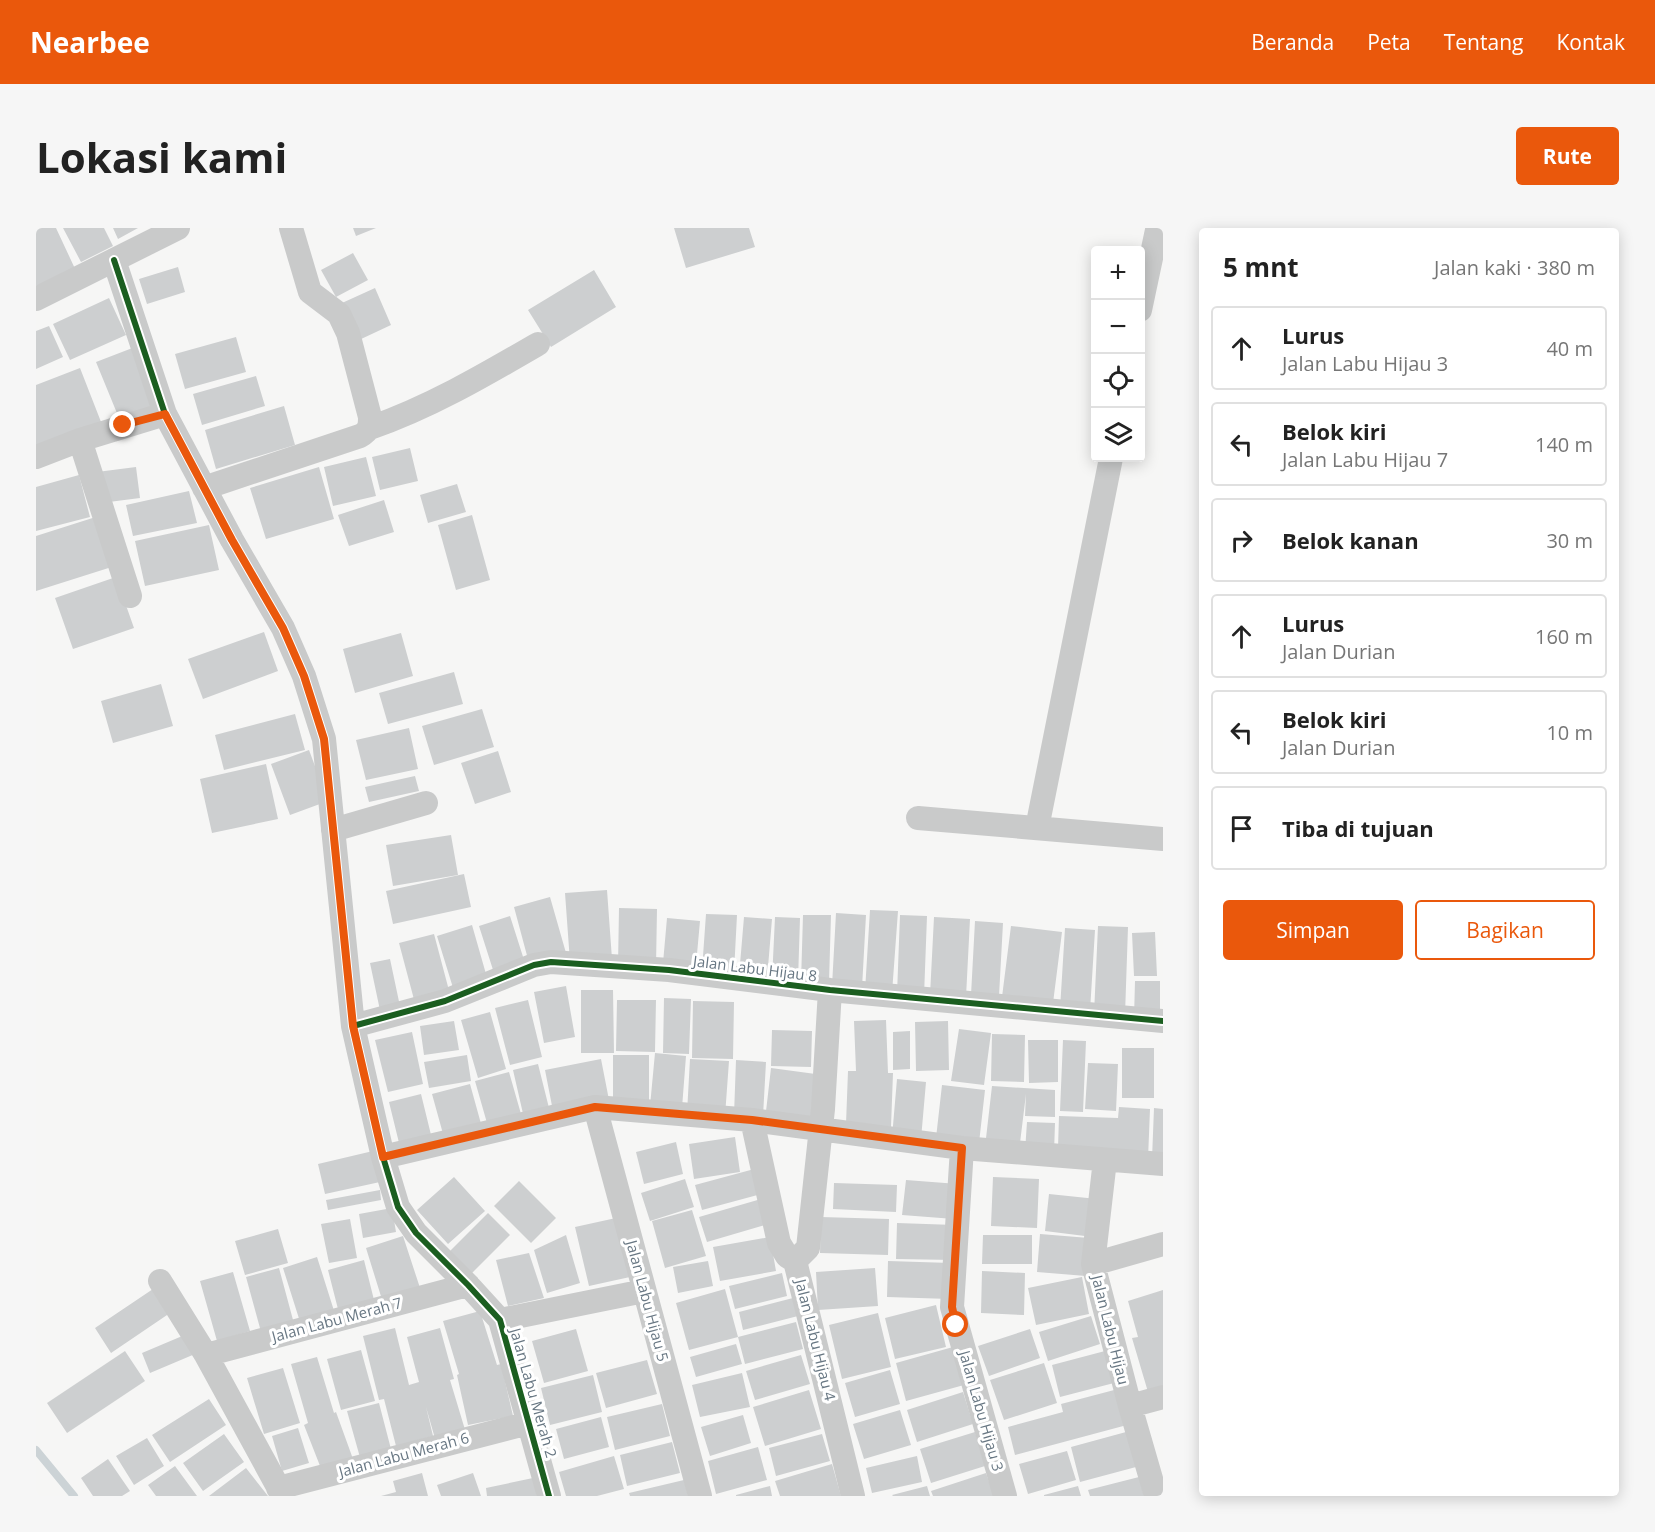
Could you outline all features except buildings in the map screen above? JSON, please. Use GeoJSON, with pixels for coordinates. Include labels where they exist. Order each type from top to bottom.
{"type":"FeatureCollection","features":[{"type":"Feature","properties":{"kind":"street"},"geometry":{"type":"LineString","coordinates":[[36,299],[178,228]]}},
{"type":"Feature","properties":{"kind":"street"},"geometry":{"type":"LineString","coordinates":[[291,228],[309,292],[339,314],[348,333],[370,417],[370,428]]}},
{"type":"Feature","properties":{"kind":"street"},"geometry":{"type":"LineString","coordinates":[[1142,300],[1157,230],[1163,231]]}},
{"type":"Feature","properties":{"kind":"street","name":"Jalan Labu Merah 2"},"geometry":{"type":"LineString","coordinates":[[114,260],[165,414],[283,628],[304,676],[324,739],[353,1026],[383,1157],[398,1207],[416,1233],[500,1320],[549,1496]]}},
{"type":"Feature","properties":{"kind":"street"},"geometry":{"type":"LineString","coordinates":[[204,488],[360,435],[370,428],[408,414],[465,387],[538,344]]}},
{"type":"Feature","properties":{"kind":"street"},"geometry":{"type":"LineString","coordinates":[[36,457],[80,440],[165,414]]}},
{"type":"Feature","properties":{"kind":"street"},"geometry":{"type":"LineString","coordinates":[[80,440],[130,596]]}},
{"type":"Feature","properties":{"kind":"street"},"geometry":{"type":"LineString","coordinates":[[1036,828],[1110,462]]}},
{"type":"Feature","properties":{"kind":"street"},"geometry":{"type":"LineString","coordinates":[[333,830],[426,803]]}},
{"type":"Feature","properties":{"kind":"street"},"geometry":{"type":"LineString","coordinates":[[918,818],[1163,839]]}},
{"type":"Feature","properties":{"kind":"street","name":"Jalan Labu Hijau 8"},"geometry":{"type":"LineString","coordinates":[[353,1026],[445,1001],[534,965],[551,962],[669,970],[830,990],[1163,1021]]}},
{"type":"Feature","properties":{"kind":"street"},"geometry":{"type":"LineString","coordinates":[[795,1261],[808,1248],[823,1109],[830,990]]}},
{"type":"Feature","properties":{"kind":"street"},"geometry":{"type":"LineString","coordinates":[[383,1157],[595,1107],[752,1120],[962,1148],[1163,1164]]}},
{"type":"Feature","properties":{"kind":"street","name":"Jalan Labu Hijau 5"},"geometry":{"type":"LineString","coordinates":[[595,1107],[700,1496]]}},
{"type":"Feature","properties":{"kind":"street","name":"Jalan Labu Hijau 4"},"geometry":{"type":"LineString","coordinates":[[752,1120],[779,1243],[787,1256],[795,1261],[853,1496]]}},
{"type":"Feature","properties":{"kind":"street","name":"Jalan Labu Hijau 3"},"geometry":{"type":"LineString","coordinates":[[962,1148],[952,1307],[1005,1496]]}},
{"type":"Feature","properties":{"kind":"street","name":"Jalan Labu Hijau"},"geometry":{"type":"LineString","coordinates":[[1105,1160],[1093,1264],[1156,1496]]}},
{"type":"Feature","properties":{"kind":"street"},"geometry":{"type":"LineString","coordinates":[[1093,1264],[1163,1244]]}},
{"type":"Feature","properties":{"kind":"street"},"geometry":{"type":"LineString","coordinates":[[160,1281],[206,1356],[281,1492]]}},
{"type":"Feature","properties":{"kind":"street","name":"Jalan Labu Merah 7"},"geometry":{"type":"LineString","coordinates":[[206,1356],[468,1285]]}},
{"type":"Feature","properties":{"kind":"street"},"geometry":{"type":"LineString","coordinates":[[500,1320],[644,1291]]}},
{"type":"Feature","properties":{"kind":"street"},"geometry":{"type":"LineString","coordinates":[[1130,1406],[1163,1397]]}},
{"type":"Feature","properties":{"kind":"street","name":"Jalan Labu Merah 6"},"geometry":{"type":"LineString","coordinates":[[281,1492],[529,1423]]}},
{"type":"Feature","properties":{"kind":"waterway"},"geometry":{"type":"LineString","coordinates":[[36,1450],[74,1496]]}},
{"type":"Feature","properties":{"kind":"cycle path"},"geometry":{"type":"LineString","coordinates":[[114,260],[165,414],[232,540],[283,628],[304,676],[324,739],[353,1026],[383,1157],[398,1207],[416,1233],[500,1320],[549,1496]]}},
{"type":"Feature","properties":{"kind":"cycle path"},"geometry":{"type":"LineString","coordinates":[[353,1026],[445,1001],[534,965],[551,962],[669,970],[830,990],[1163,1021]]}},
{"type":"Feature","properties":{"kind":"route"},"geometry":{"type":"LineString","coordinates":[[123,425],[165,414],[232,540],[283,628],[304,676],[324,739],[353,1026],[383,1157],[595,1107],[752,1120],[962,1148],[952,1307],[956,1325]]}}]}
